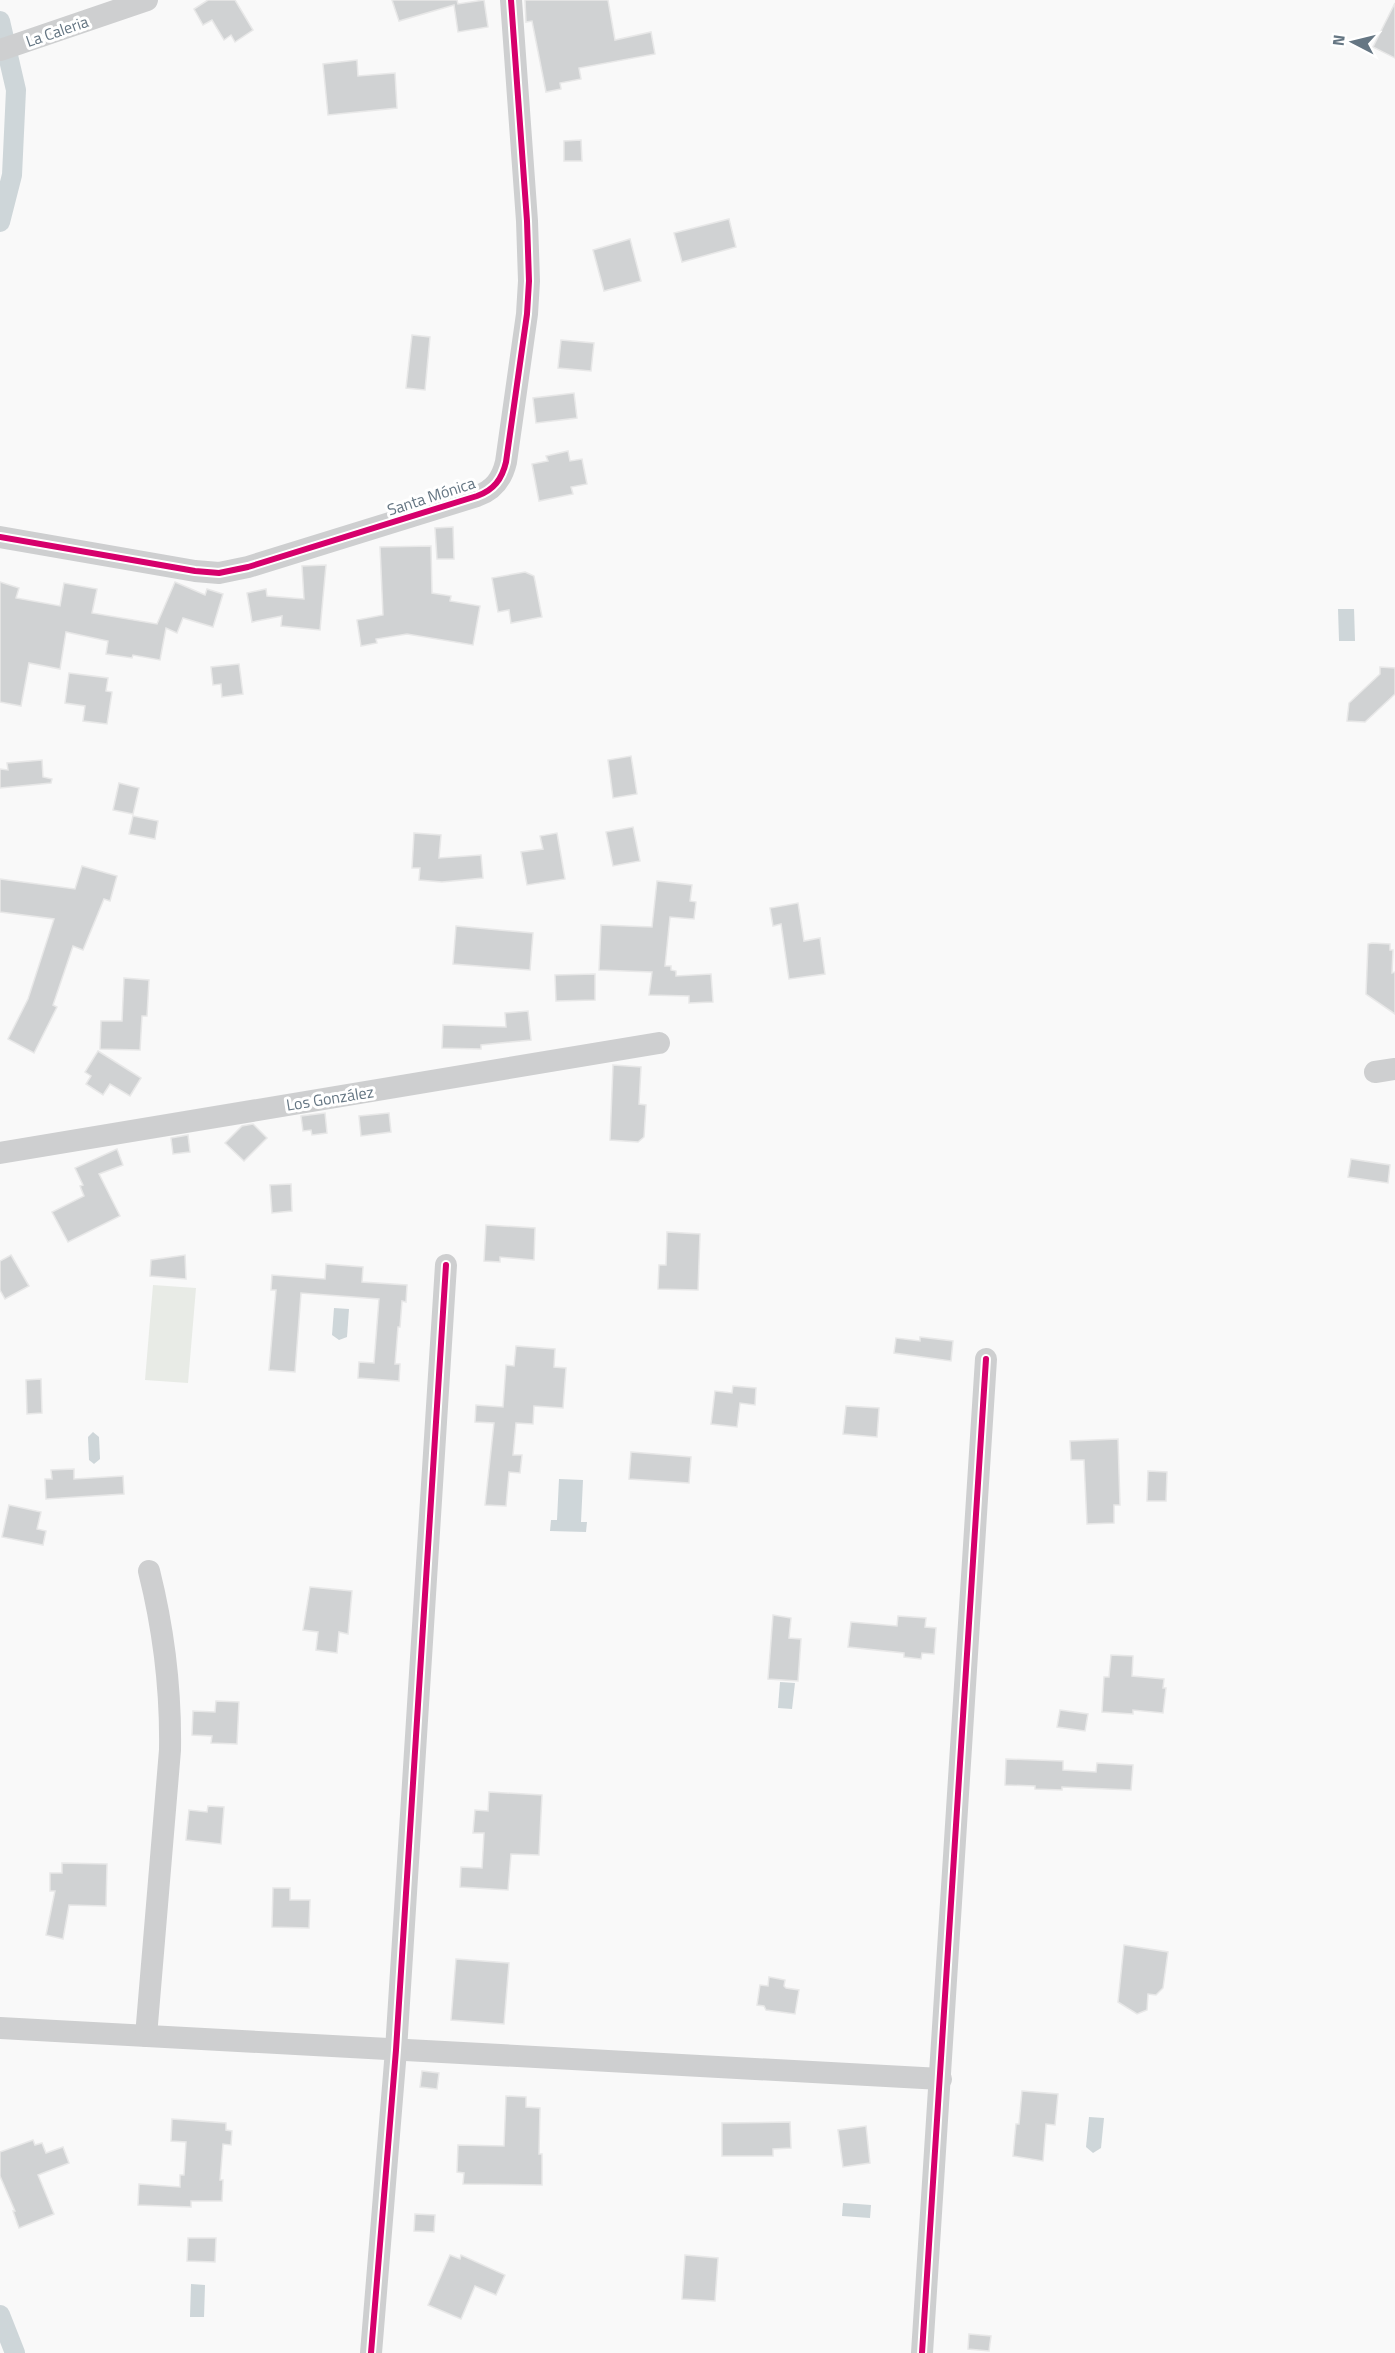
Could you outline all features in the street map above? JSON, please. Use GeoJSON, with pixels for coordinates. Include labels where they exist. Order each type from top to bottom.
{"type":"FeatureCollection","features":[{"type":"Feature","properties":{"kind":"street","name":"La Caleria"},"geometry":{"type":"LineString","coordinates":[[9,47],[147,0]]}},
{"type":"Feature","properties":{"kind":"street","name":"Santa Mónica"},"geometry":{"type":"LineString","coordinates":[[0,537],[195,572],[219,573],[248,567],[477,496],[496,485],[506,462],[527,314],[529,281],[528,220],[511,0]]}},
{"type":"Feature","properties":{"kind":"street","name":"Los González"},"geometry":{"type":"LineString","coordinates":[[0,1153],[659,1043]]}},
{"type":"Feature","properties":{"kind":"street"},"geometry":{"type":"LineString","coordinates":[[371,2353],[396,2050],[446,1265]]}},
{"type":"Feature","properties":{"kind":"street"},"geometry":{"type":"LineString","coordinates":[[922,2353],[986,1359]]}},
{"type":"Feature","properties":{"kind":"street"},"geometry":{"type":"LineString","coordinates":[[146,2036],[171,1719],[166,1648],[149,1571]]}},
{"type":"Feature","properties":{"kind":"street"},"geometry":{"type":"LineString","coordinates":[[0,2028],[941,2079]]}},
{"type":"Feature","properties":{"kind":"shaded area"},"geometry":{"type":"Polygon","coordinates":[[[1338,609],[1354,609],[1355,641],[1339,641],[1338,609]]]}},
{"type":"Feature","properties":{"kind":"shaded area"},"geometry":{"type":"Polygon","coordinates":[[[153,1285],[196,1288],[188,1383],[145,1380],[153,1285]]]}},
{"type":"Feature","properties":{"kind":"shaded area"},"geometry":{"type":"Polygon","coordinates":[[[334,1308],[349,1309],[347,1337],[339,1340],[332,1335],[334,1308]]]}},
{"type":"Feature","properties":{"kind":"shaded area"},"geometry":{"type":"Polygon","coordinates":[[[93,1432],[99,1437],[100,1459],[94,1464],[89,1460],[88,1437],[93,1432]]]}},
{"type":"Feature","properties":{"kind":"shaded area"},"geometry":{"type":"Polygon","coordinates":[[[559,1479],[583,1480],[581,1522],[587,1522],[586,1532],[550,1531],[551,1520],[557,1520],[559,1479]]]}},
{"type":"Feature","properties":{"kind":"shaded area"},"geometry":{"type":"Polygon","coordinates":[[[780,1682],[795,1683],[792,1709],[778,1708],[780,1682]]]}},
{"type":"Feature","properties":{"kind":"shaded area"},"geometry":{"type":"Polygon","coordinates":[[[1089,2117],[1104,2118],[1101,2148],[1093,2153],[1086,2147],[1089,2117]]]}},
{"type":"Feature","properties":{"kind":"shaded area"},"geometry":{"type":"Polygon","coordinates":[[[843,2203],[871,2205],[870,2218],[842,2216],[843,2203]]]}},
{"type":"Feature","properties":{"kind":"shaded area"},"geometry":{"type":"Polygon","coordinates":[[[191,2284],[205,2285],[204,2317],[190,2317],[191,2284]]]}},
{"type":"Feature","properties":{"kind":"building"},"geometry":{"type":"Polygon","coordinates":[[[208,0],[235,0],[253,30],[235,42],[231,35],[224,40],[212,20],[203,25],[194,9],[208,0]]]}},
{"type":"Feature","properties":{"kind":"building"},"geometry":{"type":"Polygon","coordinates":[[[392,0],[457,0],[458,4],[484,0],[488,27],[458,32],[454,5],[399,21],[392,0]]]}},
{"type":"Feature","properties":{"kind":"building"},"geometry":{"type":"Polygon","coordinates":[[[525,0],[608,0],[615,40],[651,32],[655,54],[579,68],[581,79],[560,83],[561,89],[546,92],[532,21],[526,22],[525,0]]]}},
{"type":"Feature","properties":{"kind":"building"},"geometry":{"type":"Polygon","coordinates":[[[1395,3],[1395,58],[1373,47],[1395,3]]]}},
{"type":"Feature","properties":{"kind":"building"},"geometry":{"type":"Polygon","coordinates":[[[357,60],[358,76],[395,73],[397,108],[328,115],[323,64],[357,60]]]}},
{"type":"Feature","properties":{"kind":"building"},"geometry":{"type":"Polygon","coordinates":[[[581,140],[582,161],[564,161],[564,141],[581,140]]]}},
{"type":"Feature","properties":{"kind":"building"},"geometry":{"type":"Polygon","coordinates":[[[729,219],[736,247],[682,262],[674,233],[729,219]]]}},
{"type":"Feature","properties":{"kind":"building"},"geometry":{"type":"Polygon","coordinates":[[[630,239],[641,281],[604,291],[593,250],[630,239]]]}},
{"type":"Feature","properties":{"kind":"building"},"geometry":{"type":"Polygon","coordinates":[[[412,335],[430,337],[425,390],[406,388],[412,335]]]}},
{"type":"Feature","properties":{"kind":"building"},"geometry":{"type":"Polygon","coordinates":[[[561,340],[594,343],[591,371],[558,368],[561,340]]]}},
{"type":"Feature","properties":{"kind":"building"},"geometry":{"type":"Polygon","coordinates":[[[574,393],[577,418],[536,423],[533,398],[574,393]]]}},
{"type":"Feature","properties":{"kind":"building"},"geometry":{"type":"Polygon","coordinates":[[[568,451],[570,461],[582,459],[587,484],[571,487],[573,494],[539,501],[532,464],[548,461],[546,456],[568,451]]]}},
{"type":"Feature","properties":{"kind":"building"},"geometry":{"type":"Polygon","coordinates":[[[453,527],[454,559],[437,559],[435,528],[453,527]]]}},
{"type":"Feature","properties":{"kind":"building"},"geometry":{"type":"Polygon","coordinates":[[[431,546],[432,593],[451,596],[450,601],[480,606],[473,645],[407,634],[376,639],[377,643],[361,646],[357,620],[383,615],[380,547],[431,546]]]}},
{"type":"Feature","properties":{"kind":"building"},"geometry":{"type":"Polygon","coordinates":[[[326,565],[320,630],[281,626],[282,616],[252,622],[247,593],[266,589],[267,596],[304,599],[302,566],[326,565]]]}},
{"type":"Feature","properties":{"kind":"building"},"geometry":{"type":"Polygon","coordinates":[[[525,572],[534,576],[542,617],[511,623],[509,610],[498,612],[492,578],[525,572]]]}},
{"type":"Feature","properties":{"kind":"building"},"geometry":{"type":"Polygon","coordinates":[[[0,582],[19,588],[16,598],[60,606],[64,583],[97,589],[92,613],[157,624],[175,582],[205,595],[207,589],[223,594],[213,627],[183,618],[177,633],[166,628],[160,660],[133,655],[132,658],[106,654],[108,641],[66,632],[60,669],[29,663],[21,706],[0,702],[0,582]]]}},
{"type":"Feature","properties":{"kind":"building"},"geometry":{"type":"Polygon","coordinates":[[[239,664],[243,694],[222,697],[221,684],[213,685],[211,667],[239,664]]]}},
{"type":"Feature","properties":{"kind":"building"},"geometry":{"type":"Polygon","coordinates":[[[1380,667],[1395,668],[1395,694],[1365,722],[1347,721],[1349,703],[1380,674],[1380,667]]]}},
{"type":"Feature","properties":{"kind":"building"},"geometry":{"type":"Polygon","coordinates":[[[69,673],[108,678],[106,691],[112,692],[107,724],[83,721],[85,706],[65,703],[69,673]]]}},
{"type":"Feature","properties":{"kind":"building"},"geometry":{"type":"Polygon","coordinates":[[[631,756],[637,794],[613,798],[608,760],[631,756]]]}},
{"type":"Feature","properties":{"kind":"building"},"geometry":{"type":"Polygon","coordinates":[[[42,760],[43,777],[52,779],[51,783],[0,788],[0,769],[8,770],[7,763],[42,760]]]}},
{"type":"Feature","properties":{"kind":"building"},"geometry":{"type":"Polygon","coordinates":[[[119,783],[139,788],[133,814],[113,810],[119,783]]]}},
{"type":"Feature","properties":{"kind":"building"},"geometry":{"type":"Polygon","coordinates":[[[133,816],[158,821],[155,839],[129,834],[133,816]]]}},
{"type":"Feature","properties":{"kind":"building"},"geometry":{"type":"Polygon","coordinates":[[[633,827],[640,861],[613,866],[606,832],[633,827]]]}},
{"type":"Feature","properties":{"kind":"building"},"geometry":{"type":"Polygon","coordinates":[[[414,833],[441,835],[439,858],[481,855],[483,878],[442,882],[419,880],[420,868],[412,868],[414,833]]]}},
{"type":"Feature","properties":{"kind":"building"},"geometry":{"type":"Polygon","coordinates":[[[557,833],[565,879],[527,885],[521,852],[543,849],[540,836],[557,833]]]}},
{"type":"Feature","properties":{"kind":"building"},"geometry":{"type":"Polygon","coordinates":[[[82,866],[117,876],[110,901],[104,899],[83,950],[73,946],[53,1005],[57,1007],[34,1053],[8,1039],[28,999],[54,919],[0,912],[0,879],[75,889],[82,866]]]}},
{"type":"Feature","properties":{"kind":"building"},"geometry":{"type":"Polygon","coordinates":[[[657,881],[692,885],[690,901],[696,902],[694,919],[670,917],[665,966],[671,966],[671,970],[676,971],[676,976],[711,974],[713,1002],[689,1003],[689,996],[649,995],[652,972],[599,970],[601,925],[652,927],[657,881]]]}},
{"type":"Feature","properties":{"kind":"building"},"geometry":{"type":"Polygon","coordinates":[[[798,903],[804,941],[820,938],[825,974],[789,979],[781,924],[773,926],[770,908],[798,903]]]}},
{"type":"Feature","properties":{"kind":"building"},"geometry":{"type":"Polygon","coordinates":[[[456,926],[533,933],[530,970],[453,964],[456,926]]]}},
{"type":"Feature","properties":{"kind":"building"},"geometry":{"type":"Polygon","coordinates":[[[1368,944],[1390,944],[1390,950],[1393,950],[1395,1014],[1366,994],[1368,944]]]}},
{"type":"Feature","properties":{"kind":"building"},"geometry":{"type":"Polygon","coordinates":[[[595,974],[595,1000],[556,1001],[555,975],[595,974]]]}},
{"type":"Feature","properties":{"kind":"building"},"geometry":{"type":"Polygon","coordinates":[[[124,978],[149,980],[147,1016],[142,1016],[140,1050],[100,1049],[101,1021],[122,1021],[124,978]]]}},
{"type":"Feature","properties":{"kind":"building"},"geometry":{"type":"Polygon","coordinates":[[[528,1011],[531,1040],[481,1045],[481,1049],[442,1048],[443,1025],[506,1027],[505,1013],[528,1011]]]}},
{"type":"Feature","properties":{"kind":"building"},"geometry":{"type":"Polygon","coordinates":[[[98,1051],[141,1078],[130,1096],[110,1084],[103,1095],[86,1084],[91,1076],[85,1072],[98,1051]]]}},
{"type":"Feature","properties":{"kind":"building"},"geometry":{"type":"Polygon","coordinates":[[[613,1065],[641,1067],[639,1104],[646,1105],[644,1137],[638,1142],[610,1140],[613,1065]]]}},
{"type":"Feature","properties":{"kind":"building"},"geometry":{"type":"Polygon","coordinates":[[[325,1113],[327,1133],[312,1135],[311,1130],[303,1131],[301,1116],[325,1113]]]}},
{"type":"Feature","properties":{"kind":"building"},"geometry":{"type":"Polygon","coordinates":[[[389,1113],[391,1132],[361,1136],[359,1116],[389,1113]]]}},
{"type":"Feature","properties":{"kind":"building"},"geometry":{"type":"Polygon","coordinates":[[[253,1124],[267,1138],[244,1161],[225,1143],[242,1126],[253,1124]]]}},
{"type":"Feature","properties":{"kind":"building"},"geometry":{"type":"Polygon","coordinates":[[[188,1135],[190,1152],[173,1154],[171,1138],[188,1135]]]}},
{"type":"Feature","properties":{"kind":"building"},"geometry":{"type":"Polygon","coordinates":[[[117,1149],[123,1165],[99,1174],[120,1216],[68,1242],[52,1212],[84,1196],[80,1186],[83,1185],[75,1168],[117,1149]]]}},
{"type":"Feature","properties":{"kind":"building"},"geometry":{"type":"Polygon","coordinates":[[[1351,1159],[1390,1165],[1388,1183],[1348,1177],[1351,1159]]]}},
{"type":"Feature","properties":{"kind":"building"},"geometry":{"type":"Polygon","coordinates":[[[291,1184],[292,1211],[272,1213],[270,1185],[291,1184]]]}},
{"type":"Feature","properties":{"kind":"building"},"geometry":{"type":"Polygon","coordinates":[[[486,1225],[535,1228],[534,1260],[500,1257],[500,1262],[484,1261],[486,1225]]]}},
{"type":"Feature","properties":{"kind":"building"},"geometry":{"type":"Polygon","coordinates":[[[667,1232],[700,1234],[698,1290],[658,1289],[659,1265],[666,1265],[667,1232]]]}},
{"type":"Feature","properties":{"kind":"building"},"geometry":{"type":"Polygon","coordinates":[[[11,1255],[29,1286],[5,1299],[0,1290],[0,1261],[11,1255]]]}},
{"type":"Feature","properties":{"kind":"building"},"geometry":{"type":"Polygon","coordinates":[[[185,1255],[186,1279],[150,1276],[151,1260],[185,1255]]]}},
{"type":"Feature","properties":{"kind":"building"},"geometry":{"type":"Polygon","coordinates":[[[326,1264],[363,1267],[362,1282],[407,1285],[406,1302],[402,1301],[400,1327],[398,1327],[395,1364],[400,1364],[399,1381],[358,1378],[359,1362],[374,1363],[379,1299],[301,1293],[295,1372],[269,1370],[276,1290],[271,1290],[272,1275],[325,1279],[326,1264]]]}},
{"type":"Feature","properties":{"kind":"building"},"geometry":{"type":"Polygon","coordinates":[[[920,1337],[953,1341],[951,1361],[894,1353],[896,1338],[920,1341],[920,1337]]]}},
{"type":"Feature","properties":{"kind":"building"},"geometry":{"type":"Polygon","coordinates":[[[516,1346],[555,1349],[554,1367],[566,1368],[563,1408],[534,1406],[533,1424],[516,1423],[513,1455],[522,1455],[520,1473],[509,1472],[506,1506],[485,1505],[494,1423],[475,1422],[476,1405],[503,1407],[506,1365],[514,1366],[516,1346]]]}},
{"type":"Feature","properties":{"kind":"building"},"geometry":{"type":"Polygon","coordinates":[[[41,1379],[42,1413],[27,1414],[26,1380],[41,1379]]]}},
{"type":"Feature","properties":{"kind":"building"},"geometry":{"type":"Polygon","coordinates":[[[733,1386],[756,1388],[755,1405],[740,1403],[737,1427],[711,1424],[715,1391],[732,1393],[733,1386]]]}},
{"type":"Feature","properties":{"kind":"building"},"geometry":{"type":"Polygon","coordinates":[[[846,1406],[879,1408],[877,1437],[843,1434],[846,1406]]]}},
{"type":"Feature","properties":{"kind":"building"},"geometry":{"type":"Polygon","coordinates":[[[1118,1439],[1120,1505],[1114,1505],[1114,1523],[1087,1524],[1084,1460],[1071,1460],[1070,1441],[1118,1439]]]}},
{"type":"Feature","properties":{"kind":"building"},"geometry":{"type":"Polygon","coordinates":[[[631,1452],[691,1457],[689,1483],[629,1479],[631,1452]]]}},
{"type":"Feature","properties":{"kind":"building"},"geometry":{"type":"Polygon","coordinates":[[[74,1469],[74,1479],[123,1476],[124,1494],[46,1499],[45,1479],[52,1479],[51,1470],[74,1469]]]}},
{"type":"Feature","properties":{"kind":"building"},"geometry":{"type":"Polygon","coordinates":[[[1148,1471],[1167,1472],[1166,1501],[1147,1501],[1148,1471]]]}},
{"type":"Feature","properties":{"kind":"building"},"geometry":{"type":"Polygon","coordinates":[[[9,1505],[41,1512],[37,1529],[46,1531],[43,1545],[2,1537],[9,1505]]]}},
{"type":"Feature","properties":{"kind":"building"},"geometry":{"type":"Polygon","coordinates":[[[310,1587],[352,1591],[348,1634],[339,1632],[337,1653],[316,1650],[318,1632],[303,1630],[310,1587]]]}},
{"type":"Feature","properties":{"kind":"building"},"geometry":{"type":"Polygon","coordinates":[[[773,1615],[791,1618],[789,1638],[801,1639],[798,1681],[768,1679],[773,1615]]]}},
{"type":"Feature","properties":{"kind":"building"},"geometry":{"type":"Polygon","coordinates":[[[898,1616],[926,1618],[925,1627],[936,1628],[934,1654],[922,1653],[921,1659],[904,1657],[904,1653],[848,1647],[851,1622],[897,1626],[898,1616]]]}},
{"type":"Feature","properties":{"kind":"building"},"geometry":{"type":"Polygon","coordinates":[[[1111,1655],[1133,1656],[1132,1676],[1164,1679],[1163,1688],[1166,1688],[1163,1713],[1133,1710],[1133,1714],[1102,1712],[1104,1677],[1109,1677],[1111,1655]]]}},
{"type":"Feature","properties":{"kind":"building"},"geometry":{"type":"Polygon","coordinates":[[[216,1701],[239,1702],[237,1744],[211,1743],[212,1736],[192,1735],[193,1711],[215,1712],[216,1701]]]}},
{"type":"Feature","properties":{"kind":"building"},"geometry":{"type":"Polygon","coordinates":[[[1060,1710],[1088,1714],[1085,1731],[1057,1727],[1060,1710]]]}},
{"type":"Feature","properties":{"kind":"building"},"geometry":{"type":"Polygon","coordinates":[[[1006,1759],[1063,1761],[1063,1770],[1096,1772],[1097,1763],[1133,1765],[1131,1790],[1062,1787],[1062,1790],[1035,1789],[1035,1786],[1005,1785],[1006,1759]]]}},
{"type":"Feature","properties":{"kind":"building"},"geometry":{"type":"Polygon","coordinates":[[[489,1792],[542,1795],[539,1855],[511,1854],[508,1890],[460,1887],[461,1867],[482,1868],[484,1833],[473,1833],[475,1810],[488,1811],[489,1792]]]}},
{"type":"Feature","properties":{"kind":"building"},"geometry":{"type":"Polygon","coordinates":[[[208,1806],[224,1807],[221,1844],[186,1840],[189,1810],[207,1812],[208,1806]]]}},
{"type":"Feature","properties":{"kind":"building"},"geometry":{"type":"Polygon","coordinates":[[[62,1863],[107,1864],[106,1906],[69,1905],[63,1939],[46,1935],[55,1891],[50,1891],[50,1873],[62,1873],[62,1863]]]}},
{"type":"Feature","properties":{"kind":"building"},"geometry":{"type":"Polygon","coordinates":[[[273,1888],[290,1888],[290,1900],[310,1900],[309,1928],[272,1927],[273,1888]]]}},
{"type":"Feature","properties":{"kind":"building"},"geometry":{"type":"Polygon","coordinates":[[[1124,1945],[1168,1952],[1163,1988],[1156,1995],[1148,1994],[1147,2010],[1137,2014],[1118,2002],[1124,1945]]]}},
{"type":"Feature","properties":{"kind":"building"},"geometry":{"type":"Polygon","coordinates":[[[456,1959],[509,1963],[504,2024],[451,2020],[456,1959]]]}},
{"type":"Feature","properties":{"kind":"building"},"geometry":{"type":"Polygon","coordinates":[[[769,1977],[785,1980],[786,1988],[799,1990],[795,2014],[766,2010],[764,2006],[757,2005],[760,1985],[768,1986],[769,1977]]]}},
{"type":"Feature","properties":{"kind":"building"},"geometry":{"type":"Polygon","coordinates":[[[422,2071],[439,2073],[437,2089],[420,2087],[422,2071]]]}},
{"type":"Feature","properties":{"kind":"building"},"geometry":{"type":"Polygon","coordinates":[[[1022,2091],[1058,2094],[1055,2125],[1046,2124],[1043,2161],[1013,2156],[1022,2091]]]}},
{"type":"Feature","properties":{"kind":"building"},"geometry":{"type":"Polygon","coordinates":[[[506,2096],[526,2097],[526,2107],[540,2108],[539,2154],[542,2154],[542,2185],[463,2184],[464,2173],[457,2172],[458,2145],[504,2146],[506,2096]]]}},
{"type":"Feature","properties":{"kind":"building"},"geometry":{"type":"Polygon","coordinates":[[[172,2119],[226,2123],[226,2130],[232,2131],[231,2145],[223,2144],[220,2180],[223,2180],[222,2201],[191,2201],[191,2207],[138,2205],[139,2184],[180,2187],[180,2175],[184,2175],[186,2142],[171,2141],[172,2119]]]}},
{"type":"Feature","properties":{"kind":"building"},"geometry":{"type":"Polygon","coordinates":[[[790,2122],[791,2148],[773,2149],[773,2156],[722,2156],[722,2123],[790,2122]]]}},
{"type":"Feature","properties":{"kind":"building"},"geometry":{"type":"Polygon","coordinates":[[[866,2126],[870,2163],[843,2167],[838,2130],[866,2126]]]}},
{"type":"Feature","properties":{"kind":"building"},"geometry":{"type":"Polygon","coordinates":[[[33,2140],[35,2145],[42,2143],[46,2153],[63,2147],[69,2163],[38,2175],[54,2214],[19,2228],[13,2211],[15,2211],[0,2176],[0,2152],[33,2140]]]}},
{"type":"Feature","properties":{"kind":"building"},"geometry":{"type":"Polygon","coordinates":[[[415,2214],[435,2215],[434,2232],[414,2231],[415,2214]]]}},
{"type":"Feature","properties":{"kind":"building"},"geometry":{"type":"Polygon","coordinates":[[[188,2238],[216,2238],[215,2262],[187,2261],[188,2238]]]}},
{"type":"Feature","properties":{"kind":"building"},"geometry":{"type":"Polygon","coordinates":[[[450,2255],[460,2259],[461,2255],[505,2275],[496,2295],[475,2286],[461,2319],[428,2305],[450,2255]]]}},
{"type":"Feature","properties":{"kind":"building"},"geometry":{"type":"Polygon","coordinates":[[[685,2255],[718,2258],[715,2301],[682,2299],[685,2255]]]}},
{"type":"Feature","properties":{"kind":"building"},"geometry":{"type":"Polygon","coordinates":[[[969,2334],[991,2336],[989,2351],[968,2349],[969,2334]]]}},
{"type":"Feature","properties":{"kind":"waterway"},"geometry":{"type":"LineString","coordinates":[[0,21],[16,90],[12,175],[0,222]]}},
{"type":"Feature","properties":{"kind":"waterway"},"geometry":{"type":"LineString","coordinates":[[0,2315],[15,2353]]}},
{"type":"Feature","properties":{"kind":"cycle path"},"geometry":{"type":"LineString","coordinates":[[0,537],[195,571],[219,573],[248,567],[477,496],[488,491],[496,483],[506,462],[527,314],[529,281],[527,221],[511,0]]}},
{"type":"Feature","properties":{"kind":"cycle path"},"geometry":{"type":"LineString","coordinates":[[371,2353],[396,2050],[446,1265]]}},
{"type":"Feature","properties":{"kind":"cycle path"},"geometry":{"type":"LineString","coordinates":[[922,2353],[986,1359]]}}]}
